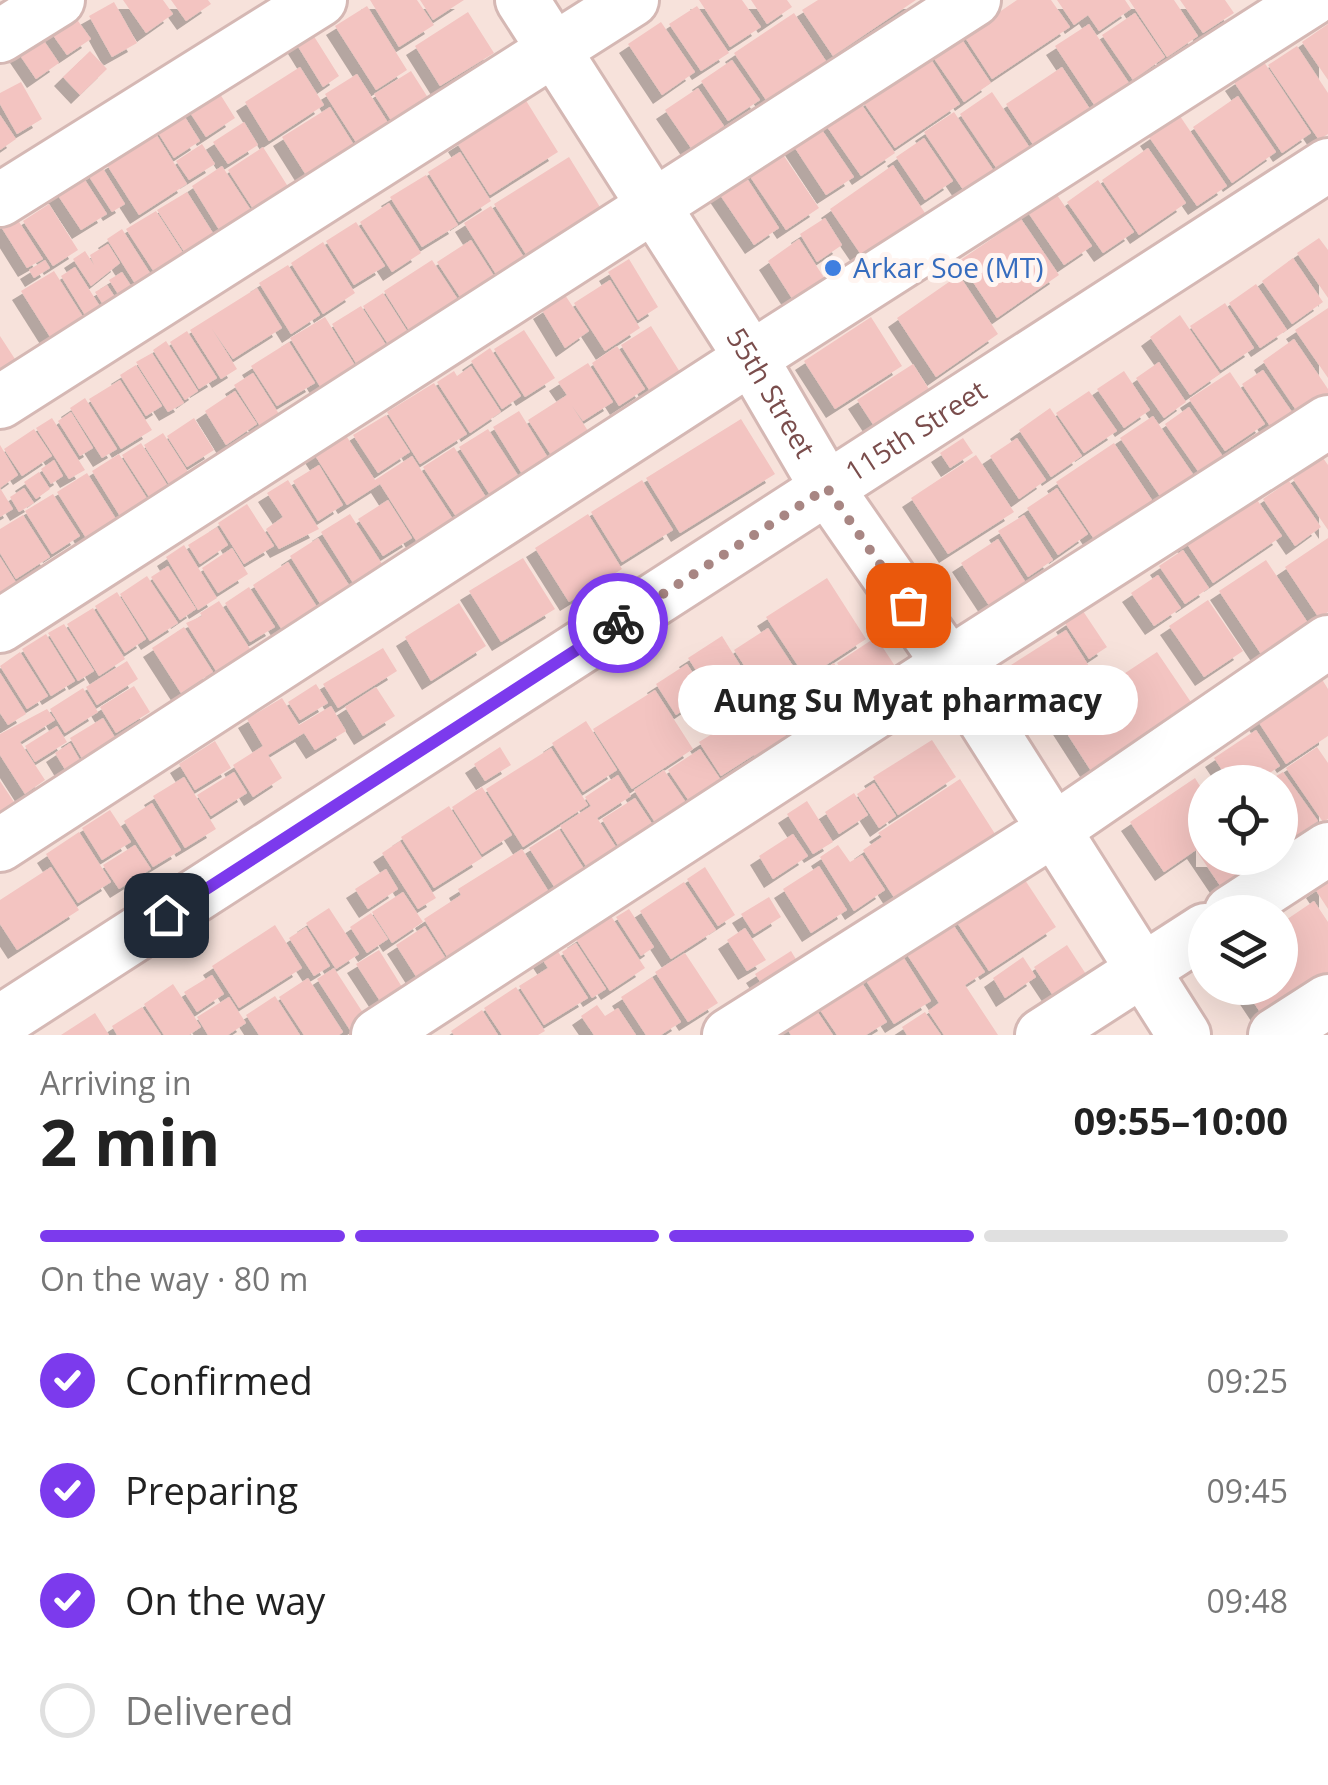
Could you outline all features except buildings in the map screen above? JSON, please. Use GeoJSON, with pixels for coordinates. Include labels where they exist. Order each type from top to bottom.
{"type":"FeatureCollection","features":[{"type":"Feature","properties":{"kind":"street"},"geometry":{"type":"LineString","coordinates":[[0,36],[58,0]]}},
{"type":"Feature","properties":{"kind":"street"},"geometry":{"type":"LineString","coordinates":[[0,200],[320,0]]}},
{"type":"Feature","properties":{"kind":"street","name":"55th Street"},"geometry":{"type":"LineString","coordinates":[[522,0],[751,358],[827,488],[949,664],[1184,1035]]}},
{"type":"Feature","properties":{"kind":"street"},"geometry":{"type":"LineString","coordinates":[[0,402],[632,0]]}},
{"type":"Feature","properties":{"kind":"street"},"geometry":{"type":"LineString","coordinates":[[0,626],[974,0]]}},
{"type":"Feature","properties":{"kind":"street"},"geometry":{"type":"LineString","coordinates":[[0,845],[1311,0]]}},
{"type":"Feature","properties":{"kind":"street","name":"115th Street"},"geometry":{"type":"LineString","coordinates":[[0,1022],[1328,165]]}},
{"type":"Feature","properties":{"kind":"street"},"geometry":{"type":"LineString","coordinates":[[378,1035],[1328,422]]}},
{"type":"Feature","properties":{"kind":"street"},"geometry":{"type":"LineString","coordinates":[[729,1035],[1055,828],[1328,642]]}},
{"type":"Feature","properties":{"kind":"street"},"geometry":{"type":"LineString","coordinates":[[1257,895],[1328,849]]}},
{"type":"Feature","properties":{"kind":"street"},"geometry":{"type":"LineString","coordinates":[[1042,1035],[1188,941]]}},
{"type":"Feature","properties":{"kind":"street"},"geometry":{"type":"LineString","coordinates":[[1274,1035],[1328,1001]]}},
{"type":"Feature","properties":{"kind":"shaded area"},"geometry":{"type":"Polygon","coordinates":[[[0,0],[1328,0],[1328,1035],[0,1035],[0,0]]]}},
{"type":"Feature","properties":{"kind":"way so far"},"geometry":{"type":"LineString","coordinates":[[618,623],[827,488],[908,605]]}},
{"type":"Feature","properties":{"kind":"place","name":"Arkar Soe (MT)"},"geometry":{"type":"Point","coordinates":[833,268]}},
{"type":"Feature","properties":{"kind":"place","name":"Aung Su Myat pharmacy"},"geometry":{"type":"Point","coordinates":[908,605]}},
{"type":"Feature","properties":{"kind":"route"},"geometry":{"type":"LineString","coordinates":[[166,915],[618,623]]}}]}
